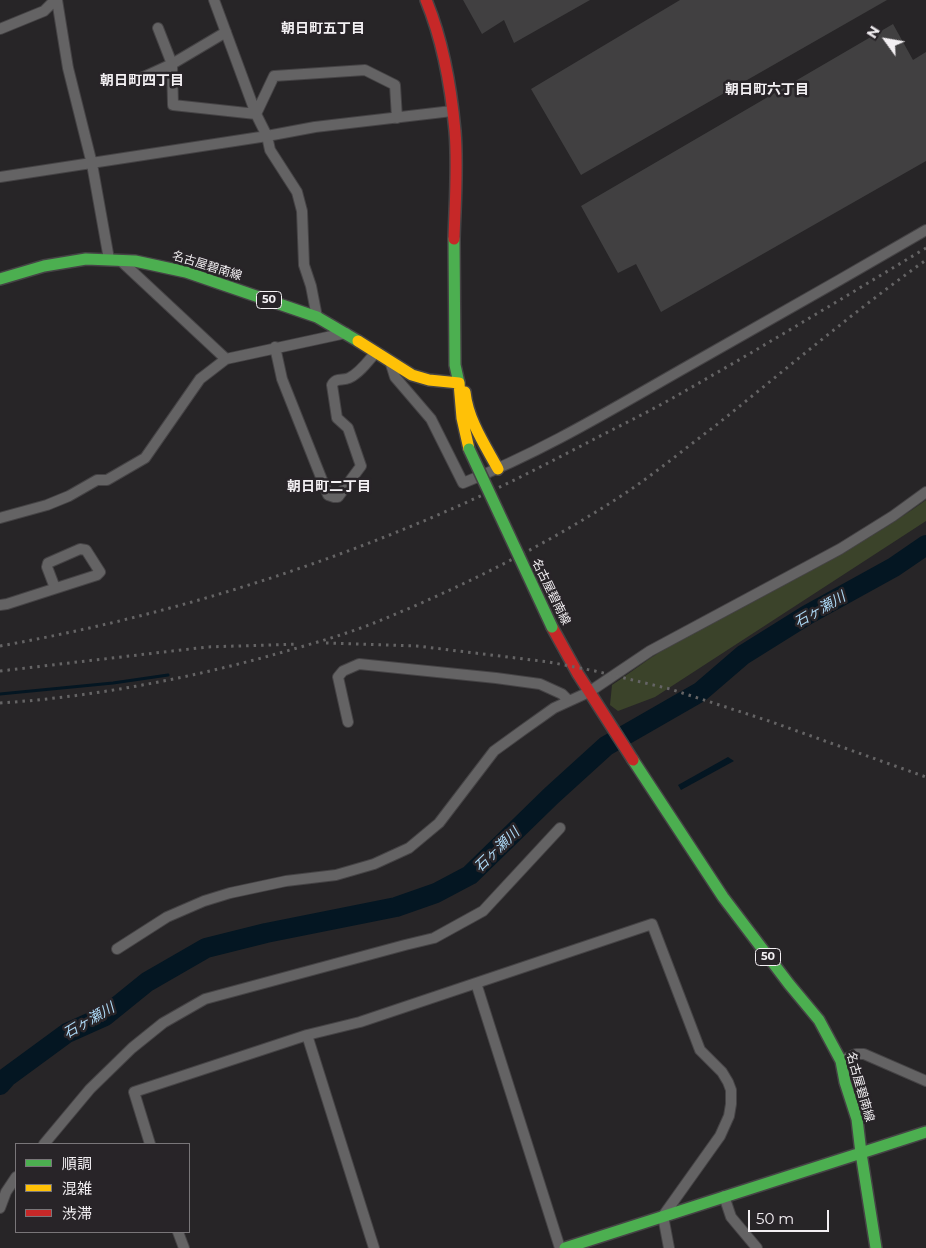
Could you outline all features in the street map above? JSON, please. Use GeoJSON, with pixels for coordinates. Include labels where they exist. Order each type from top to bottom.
{"type":"FeatureCollection","features":[{"type":"Feature","properties":{"kind":"main road"},"geometry":{"type":"LineString","coordinates":[[426,0],[436,22],[448,80],[455,132],[454,305],[455,365],[459,384]]}},
{"type":"Feature","properties":{"kind":"main road","name":"名古屋碧南線"},"geometry":{"type":"LineString","coordinates":[[0,279],[44,266],[86,259],[136,261],[186,272],[316,317],[346,333],[412,375],[429,380],[459,384],[462,418],[469,450],[552,627],[599,708],[723,897],[819,1020],[841,1062],[845,1082],[857,1119],[876,1248]]}},
{"type":"Feature","properties":{"kind":"main road"},"geometry":{"type":"LineString","coordinates":[[454,305],[461,328],[465,400],[498,469]]}},
{"type":"Feature","properties":{"kind":"main road"},"geometry":{"type":"LineString","coordinates":[[565,1248],[926,1132]]}},
{"type":"Feature","properties":{"kind":"street"},"geometry":{"type":"LineString","coordinates":[[0,29],[44,12],[56,0]]}},
{"type":"Feature","properties":{"kind":"street"},"geometry":{"type":"LineString","coordinates":[[56,0],[68,68],[114,259],[226,359]]}},
{"type":"Feature","properties":{"kind":"street"},"geometry":{"type":"LineString","coordinates":[[214,0],[256,114],[267,136],[270,150],[297,192],[302,211],[304,265],[312,286],[316,317]]}},
{"type":"Feature","properties":{"kind":"street"},"geometry":{"type":"LineString","coordinates":[[158,28],[172,64],[173,105],[256,114]]}},
{"type":"Feature","properties":{"kind":"street"},"geometry":{"type":"LineString","coordinates":[[137,80],[172,64],[226,32]]}},
{"type":"Feature","properties":{"kind":"street"},"geometry":{"type":"LineString","coordinates":[[256,114],[274,76],[365,70],[395,85],[397,118]]}},
{"type":"Feature","properties":{"kind":"street"},"geometry":{"type":"LineString","coordinates":[[0,177],[92,164],[149,153],[315,127],[452,111]]}},
{"type":"Feature","properties":{"kind":"street"},"geometry":{"type":"LineString","coordinates":[[390,361],[395,377],[432,419],[463,483],[498,469],[564,436],[800,304],[926,230]]}},
{"type":"Feature","properties":{"kind":"street"},"geometry":{"type":"LineString","coordinates":[[0,518],[47,505],[69,496],[97,480],[107,480],[145,458],[200,379],[226,359],[346,333]]}},
{"type":"Feature","properties":{"kind":"street"},"geometry":{"type":"LineString","coordinates":[[275,347],[282,379],[328,495],[334,498],[338,497],[361,466],[348,428],[338,418],[332,386],[333,382],[349,378],[366,364],[376,352]]}},
{"type":"Feature","properties":{"kind":"street"},"geometry":{"type":"LineString","coordinates":[[117,949],[167,917],[204,901],[286,880],[336,875],[374,864],[409,848],[439,823],[494,751],[554,708],[589,692],[650,651],[840,549],[893,516],[926,492]]}},
{"type":"Feature","properties":{"kind":"street"},"geometry":{"type":"LineString","coordinates":[[0,605],[55,588],[97,574],[100,572],[86,550],[80,549],[48,563],[47,567],[55,588]]}},
{"type":"Feature","properties":{"kind":"street"},"geometry":{"type":"LineString","coordinates":[[348,722],[338,677],[343,671],[359,664],[540,684],[562,694],[569,701]]}},
{"type":"Feature","properties":{"kind":"street"},"geometry":{"type":"LineString","coordinates":[[45,1143],[90,1089],[132,1048],[164,1023],[205,999],[405,944],[434,938],[482,911],[560,828]]}},
{"type":"Feature","properties":{"kind":"street"},"geometry":{"type":"LineString","coordinates":[[150,1143],[134,1092],[307,1035],[360,1022],[652,924],[700,1050],[722,1072],[728,1082],[731,1090],[732,1104],[720,1136],[663,1216],[669,1248]]}},
{"type":"Feature","properties":{"kind":"street"},"geometry":{"type":"LineString","coordinates":[[476,983],[560,1248]]}},
{"type":"Feature","properties":{"kind":"street"},"geometry":{"type":"LineString","coordinates":[[307,1035],[374,1248]]}},
{"type":"Feature","properties":{"kind":"street"},"geometry":{"type":"LineString","coordinates":[[841,1062],[856,1054],[864,1054],[926,1081]]}},
{"type":"Feature","properties":{"kind":"street"},"geometry":{"type":"LineString","coordinates":[[0,1208],[6,1192],[15,1178]]}},
{"type":"Feature","properties":{"kind":"street"},"geometry":{"type":"LineString","coordinates":[[724,1196],[731,1217],[757,1248]]}},
{"type":"Feature","properties":{"kind":"street"},"geometry":{"type":"LineString","coordinates":[[178,1233],[184,1248]]}},
{"type":"Feature","properties":{"kind":"green space"},"geometry":{"type":"Polygon","coordinates":[[[926,500],[926,521],[655,697],[618,711],[610,705],[612,685],[659,653],[706,625],[865,540],[926,500]]]}},
{"type":"Feature","properties":{"kind":"water"},"geometry":{"type":"Polygon","coordinates":[[[728,757],[734,761],[681,790],[678,785],[728,757]]]}},
{"type":"Feature","properties":{"kind":"building"},"geometry":{"type":"Polygon","coordinates":[[[463,0],[590,0],[514,43],[504,20],[482,34],[463,0]]]}},
{"type":"Feature","properties":{"kind":"building"},"geometry":{"type":"Polygon","coordinates":[[[680,0],[887,0],[581,175],[531,89],[680,0]]]}},
{"type":"Feature","properties":{"kind":"building"},"geometry":{"type":"Polygon","coordinates":[[[893,24],[913,60],[926,52],[926,161],[661,312],[636,264],[618,273],[581,206],[893,24]]]}},
{"type":"Feature","properties":{"kind":"waterway","name":"石ヶ瀬川"},"geometry":{"type":"LineString","coordinates":[[0,1085],[7,1077],[67,1033],[105,1016],[147,982],[206,948],[266,933],[396,907],[436,893],[470,875],[551,796],[606,746],[700,692],[743,655],[807,615],[894,567],[926,545]]}},
{"type":"Feature","properties":{"kind":"waterway"},"geometry":{"type":"LineString","coordinates":[[0,694],[113,683],[168,675]]}},
{"type":"Feature","properties":{"kind":"railway"},"geometry":{"type":"LineString","coordinates":[[0,646],[61,634],[182,605],[302,568],[419,523],[516,479],[659,406],[926,248]]}},
{"type":"Feature","properties":{"kind":"railway"},"geometry":{"type":"LineString","coordinates":[[0,703],[102,692],[236,665],[309,645],[361,628],[468,581],[530,550],[631,490],[926,260]]}},
{"type":"Feature","properties":{"kind":"railway"},"geometry":{"type":"LineString","coordinates":[[326,643],[417,646],[549,662],[595,671],[670,689],[769,721],[926,777]]}},
{"type":"Feature","properties":{"kind":"railway"},"geometry":{"type":"LineString","coordinates":[[0,671],[207,647],[298,644]]}},
{"type":"Feature","properties":{"kind":"traffic: fast"},"geometry":{"type":"LineString","coordinates":[[454,239],[455,365],[459,383]]}},
{"type":"Feature","properties":{"kind":"traffic: fast"},"geometry":{"type":"LineString","coordinates":[[0,279],[44,266],[86,259],[135,261],[186,272],[317,317],[358,341]]}},
{"type":"Feature","properties":{"kind":"traffic: fast"},"geometry":{"type":"LineString","coordinates":[[469,449],[552,627]]}},
{"type":"Feature","properties":{"kind":"traffic: fast"},"geometry":{"type":"LineString","coordinates":[[633,760],[723,897],[819,1020],[841,1061],[845,1082],[857,1119],[861,1153],[926,1132]]}},
{"type":"Feature","properties":{"kind":"traffic: fast"},"geometry":{"type":"LineString","coordinates":[[565,1248],[861,1153],[876,1248]]}},
{"type":"Feature","properties":{"kind":"traffic: slow"},"geometry":{"type":"LineString","coordinates":[[358,341],[412,375],[429,380],[459,383],[462,418],[469,449]]}},
{"type":"Feature","properties":{"kind":"traffic: slow"},"geometry":{"type":"LineString","coordinates":[[465,392],[473,422],[498,469]]}},
{"type":"Feature","properties":{"kind":"traffic: jam"},"geometry":{"type":"LineString","coordinates":[[426,0],[442,48],[449,81],[455,131],[454,239]]}},
{"type":"Feature","properties":{"kind":"traffic: jam"},"geometry":{"type":"LineString","coordinates":[[552,627],[578,674],[633,760]]}},
{"type":"Feature","properties":{"kind":"district","name":"朝日町五丁目"},"geometry":{"type":"Point","coordinates":[323,29]}},
{"type":"Feature","properties":{"kind":"district","name":"朝日町四丁目"},"geometry":{"type":"Point","coordinates":[142,81]}},
{"type":"Feature","properties":{"kind":"district","name":"朝日町六丁目"},"geometry":{"type":"Point","coordinates":[767,90]}},
{"type":"Feature","properties":{"kind":"district","name":"朝日町二丁目"},"geometry":{"type":"Point","coordinates":[329,487]}}]}
